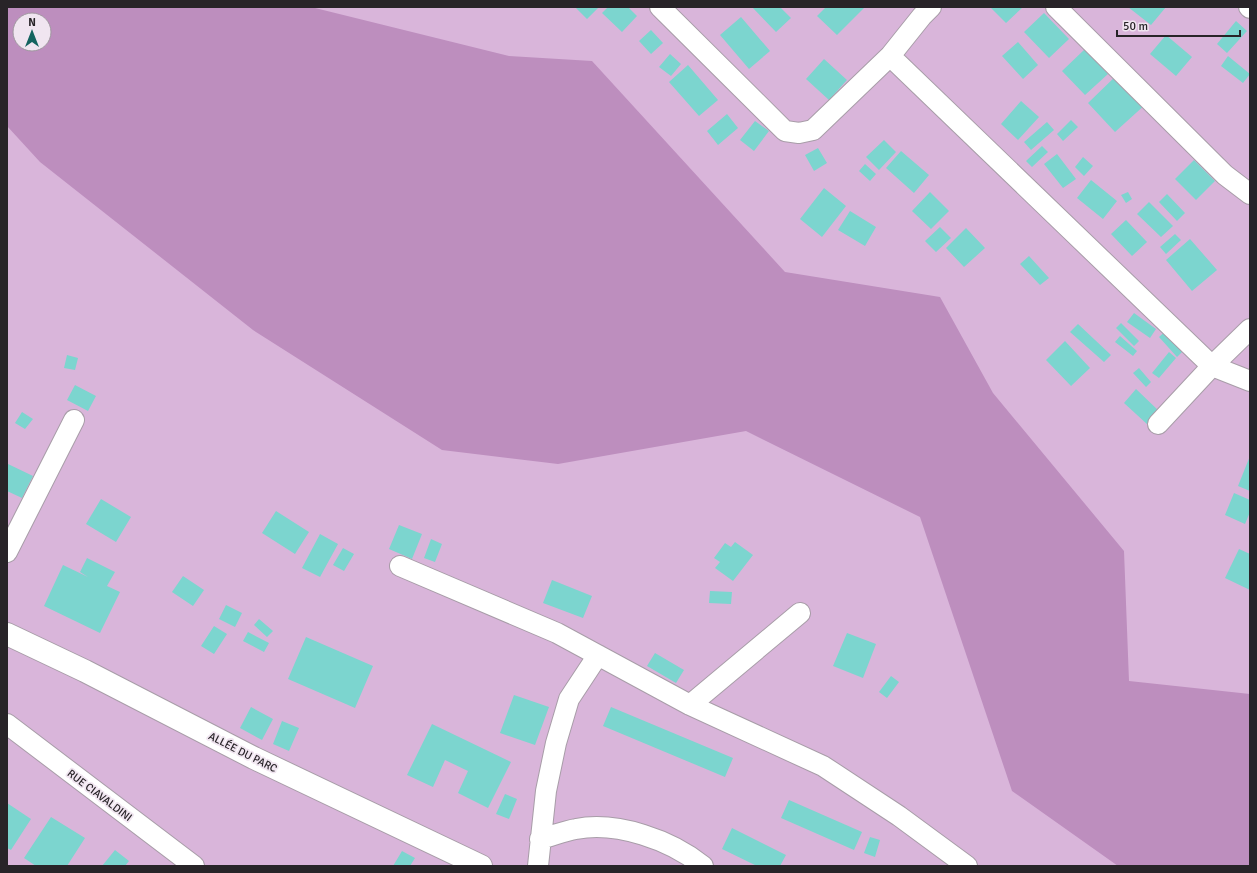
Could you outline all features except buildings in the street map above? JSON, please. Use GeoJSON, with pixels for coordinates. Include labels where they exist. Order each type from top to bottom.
{"type":"FeatureCollection","features":[{"type":"Feature","properties":{"kind":"street"},"geometry":{"type":"LineString","coordinates":[[660,7],[785,131],[799,133],[813,130],[890,56],[922,10]]}},
{"type":"Feature","properties":{"kind":"street"},"geometry":{"type":"LineString","coordinates":[[1056,7],[1225,175],[1250,194]]}},
{"type":"Feature","properties":{"kind":"street"},"geometry":{"type":"LineString","coordinates":[[890,56],[1212,366],[1250,381]]}},
{"type":"Feature","properties":{"kind":"street"},"geometry":{"type":"LineString","coordinates":[[1158,424],[1250,328]]}},
{"type":"Feature","properties":{"kind":"street"},"geometry":{"type":"LineString","coordinates":[[7,552],[74,420]]}},
{"type":"Feature","properties":{"kind":"street"},"geometry":{"type":"LineString","coordinates":[[400,566],[557,634],[690,705],[823,766],[899,816],[968,866]]}},
{"type":"Feature","properties":{"kind":"street"},"geometry":{"type":"LineString","coordinates":[[690,705],[800,613]]}},
{"type":"Feature","properties":{"kind":"street","name":"ALLÉE DU PARC"},"geometry":{"type":"LineString","coordinates":[[7,634],[85,671],[254,758],[481,866]]}},
{"type":"Feature","properties":{"kind":"street"},"geometry":{"type":"LineString","coordinates":[[538,866],[546,791],[556,743],[569,699],[598,655]]}},
{"type":"Feature","properties":{"kind":"street","name":"RUE CIAVALDINI"},"geometry":{"type":"LineString","coordinates":[[7,724],[194,866]]}},
{"type":"Feature","properties":{"kind":"street"},"geometry":{"type":"LineString","coordinates":[[540,839],[576,829],[594,827],[624,829],[653,838],[679,850],[703,866]]}},
{"type":"Feature","properties":{"kind":"shaded area"},"geometry":{"type":"Polygon","coordinates":[[[7,7],[1250,7],[1250,866],[7,866],[7,7]]]}},
{"type":"Feature","properties":{"kind":"shaded area"},"geometry":{"type":"Polygon","coordinates":[[[7,7],[311,7],[509,56],[592,61],[785,272],[940,297],[993,393],[1124,551],[1129,681],[1250,694],[1250,866],[1118,866],[1012,791],[920,517],[746,431],[558,464],[442,450],[253,330],[40,162],[7,126],[7,7]]]}}]}
